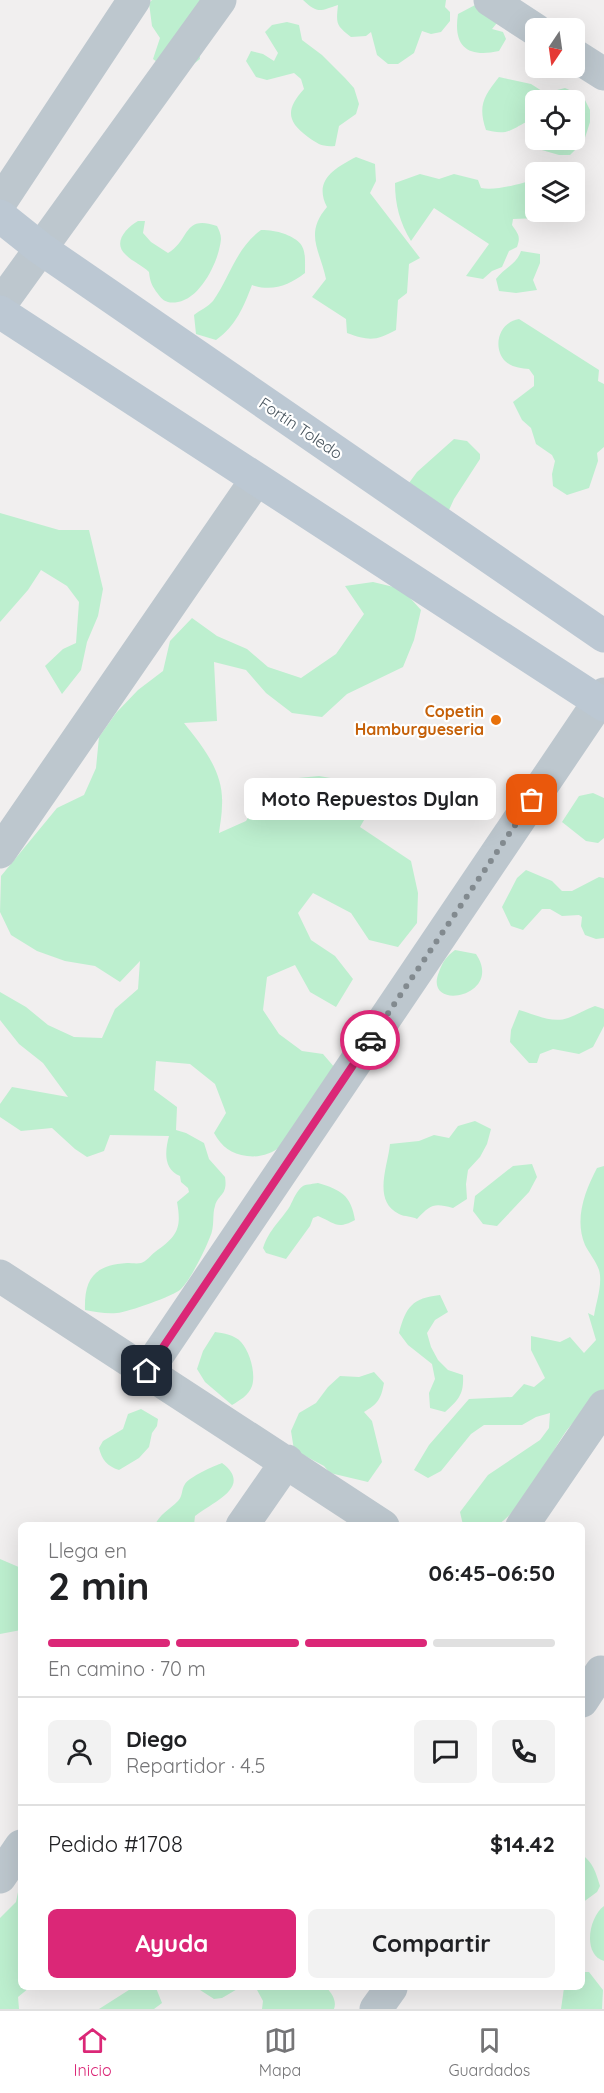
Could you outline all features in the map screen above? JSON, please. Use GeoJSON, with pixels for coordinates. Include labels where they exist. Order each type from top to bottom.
{"type":"FeatureCollection","features":[{"type":"Feature","properties":{"kind":"street"},"geometry":{"type":"LineString","coordinates":[[0,203],[134,0]]}},
{"type":"Feature","properties":{"kind":"street"},"geometry":{"type":"LineString","coordinates":[[0,305],[220,0]]}},
{"type":"Feature","properties":{"kind":"street"},"geometry":{"type":"LineString","coordinates":[[490,0],[525,23]]}},
{"type":"Feature","properties":{"kind":"street"},"geometry":{"type":"LineString","coordinates":[[585,62],[604,74]]}},
{"type":"Feature","properties":{"kind":"street","name":"Fortín Toledo"},"geometry":{"type":"LineString","coordinates":[[0,216],[40,248],[604,636]]}},
{"type":"Feature","properties":{"kind":"street"},"geometry":{"type":"LineString","coordinates":[[0,312],[256,480],[602,700],[147,1371]]}},
{"type":"Feature","properties":{"kind":"street"},"geometry":{"type":"LineString","coordinates":[[0,852],[256,480]]}},
{"type":"Feature","properties":{"kind":"street"},"geometry":{"type":"LineString","coordinates":[[0,1276],[287,1461],[377,1522]]}},
{"type":"Feature","properties":{"kind":"street"},"geometry":{"type":"LineString","coordinates":[[525,1522],[604,1406]]}},
{"type":"Feature","properties":{"kind":"street"},"geometry":{"type":"LineString","coordinates":[[245,1522],[287,1461]]}},
{"type":"Feature","properties":{"kind":"street"},"geometry":{"type":"LineString","coordinates":[[585,1694],[596,1669]]}},
{"type":"Feature","properties":{"kind":"street"},"geometry":{"type":"LineString","coordinates":[[0,1877],[18,1850]]}},
{"type":"Feature","properties":{"kind":"street"},"geometry":{"type":"LineString","coordinates":[[376,2009],[390,1990]]}},
{"type":"Feature","properties":{"kind":"green space"},"geometry":{"type":"Polygon","coordinates":[[[152,0],[206,0],[198,42],[200,59],[177,77],[153,59],[160,38],[152,26],[149,3],[152,0]]]}},
{"type":"Feature","properties":{"kind":"green space"},"geometry":{"type":"Polygon","coordinates":[[[303,0],[446,0],[445,7],[450,12],[450,21],[441,32],[431,34],[422,31],[414,53],[398,64],[388,64],[377,55],[371,32],[366,36],[351,37],[340,27],[337,20],[338,5],[319,10],[312,8],[303,0]]]}},
{"type":"Feature","properties":{"kind":"green space"},"geometry":{"type":"Polygon","coordinates":[[[477,4],[501,18],[492,29],[503,32],[506,39],[499,51],[478,53],[471,51],[460,42],[458,14],[477,4]]]}},
{"type":"Feature","properties":{"kind":"green space"},"geometry":{"type":"Polygon","coordinates":[[[287,22],[299,25],[302,40],[322,55],[354,88],[359,104],[356,114],[339,126],[335,146],[315,142],[292,120],[294,103],[304,89],[301,79],[294,73],[267,80],[256,77],[246,61],[251,51],[263,54],[274,61],[278,53],[265,32],[272,25],[287,22]]]}},
{"type":"Feature","properties":{"kind":"green space"},"geometry":{"type":"Polygon","coordinates":[[[499,77],[531,84],[540,90],[525,90],[525,123],[505,132],[486,130],[482,108],[486,96],[499,77]]]}},
{"type":"Feature","properties":{"kind":"green space"},"geometry":{"type":"Polygon","coordinates":[[[585,100],[590,110],[590,122],[585,138],[585,100]]]}},
{"type":"Feature","properties":{"kind":"green space"},"geometry":{"type":"Polygon","coordinates":[[[542,150],[575,150],[570,155],[559,155],[542,150]]]}},
{"type":"Feature","properties":{"kind":"green space"},"geometry":{"type":"Polygon","coordinates":[[[356,157],[375,164],[376,181],[370,193],[420,258],[409,264],[407,293],[398,300],[396,330],[372,339],[347,333],[346,319],[312,297],[326,279],[315,234],[320,217],[327,207],[323,198],[324,182],[334,171],[356,157]]]}},
{"type":"Feature","properties":{"kind":"green space"},"geometry":{"type":"Polygon","coordinates":[[[420,174],[439,179],[454,174],[478,180],[481,188],[487,189],[525,182],[525,219],[513,219],[512,225],[518,235],[517,247],[509,251],[502,267],[492,271],[483,279],[466,276],[489,244],[434,208],[411,241],[397,206],[395,183],[420,174]]]}},
{"type":"Feature","properties":{"kind":"green space"},"geometry":{"type":"Polygon","coordinates":[[[138,221],[145,221],[143,233],[151,242],[168,253],[175,248],[192,226],[206,223],[217,226],[221,239],[217,258],[213,268],[194,294],[174,303],[164,300],[153,286],[149,272],[122,250],[120,241],[122,236],[138,221]]]}},
{"type":"Feature","properties":{"kind":"green space"},"geometry":{"type":"Polygon","coordinates":[[[261,230],[282,233],[301,244],[305,273],[280,286],[267,288],[252,285],[238,315],[223,334],[216,340],[196,334],[194,315],[213,301],[245,245],[261,230]]]}},
{"type":"Feature","properties":{"kind":"green space"},"geometry":{"type":"Polygon","coordinates":[[[521,251],[540,254],[540,263],[533,280],[537,290],[516,293],[499,291],[496,279],[517,259],[521,251]]]}},
{"type":"Feature","properties":{"kind":"green space"},"geometry":{"type":"Polygon","coordinates":[[[519,319],[599,370],[598,381],[604,384],[604,447],[597,453],[598,461],[589,488],[567,495],[553,486],[552,474],[555,461],[552,455],[536,444],[531,428],[522,420],[513,402],[534,386],[534,376],[529,369],[507,363],[499,349],[498,342],[502,330],[512,321],[519,319]]]}},
{"type":"Feature","properties":{"kind":"green space"},"geometry":{"type":"Polygon","coordinates":[[[454,439],[467,441],[480,454],[480,459],[449,510],[409,483],[417,472],[454,439]]]}},
{"type":"Feature","properties":{"kind":"green space"},"geometry":{"type":"Polygon","coordinates":[[[0,513],[59,530],[89,530],[103,589],[98,616],[87,642],[81,670],[62,694],[45,666],[63,649],[76,643],[79,602],[67,586],[41,570],[28,590],[0,622],[0,513]]]}},
{"type":"Feature","properties":{"kind":"green space"},"geometry":{"type":"Polygon","coordinates":[[[373,582],[402,589],[421,610],[414,640],[403,667],[347,694],[322,717],[292,713],[266,693],[246,670],[214,662],[217,721],[184,723],[211,761],[220,782],[222,805],[219,833],[246,821],[263,793],[288,779],[319,776],[348,781],[375,801],[360,827],[411,861],[418,893],[417,923],[398,947],[369,940],[351,913],[313,893],[298,913],[311,940],[335,956],[353,979],[336,1007],[310,992],[295,965],[267,977],[263,1010],[279,1034],[302,1051],[323,1054],[335,1068],[301,1126],[277,1149],[263,1155],[247,1156],[236,1154],[228,1149],[214,1133],[226,1113],[215,1084],[190,1064],[156,1061],[154,1090],[177,1107],[176,1130],[204,1143],[209,1159],[225,1177],[225,1188],[215,1206],[212,1233],[208,1243],[181,1289],[161,1299],[123,1312],[85,1310],[89,1282],[99,1270],[116,1264],[143,1262],[173,1236],[179,1219],[177,1202],[189,1192],[181,1182],[180,1176],[174,1173],[168,1164],[166,1153],[169,1136],[110,1135],[104,1151],[87,1157],[52,1128],[21,1131],[0,1117],[0,1104],[12,1087],[68,1097],[43,1063],[19,1044],[0,1020],[0,992],[26,1007],[48,1025],[74,1037],[102,1038],[115,1009],[138,989],[140,961],[120,982],[95,966],[65,961],[37,951],[11,935],[0,912],[1,876],[57,808],[84,795],[96,768],[99,737],[116,713],[138,690],[163,671],[170,641],[192,618],[217,636],[247,649],[268,667],[301,678],[336,654],[364,614],[345,586],[373,582]]]}},
{"type":"Feature","properties":{"kind":"green space"},"geometry":{"type":"Polygon","coordinates":[[[593,793],[604,798],[604,838],[598,843],[586,841],[562,822],[579,796],[593,793]]]}},
{"type":"Feature","properties":{"kind":"green space"},"geometry":{"type":"Polygon","coordinates":[[[526,870],[552,881],[562,891],[572,891],[599,877],[604,878],[604,938],[596,939],[585,935],[581,926],[582,917],[579,915],[562,916],[550,909],[542,909],[523,930],[511,926],[502,907],[517,878],[526,870]]]}},
{"type":"Feature","properties":{"kind":"green space"},"geometry":{"type":"Polygon","coordinates":[[[455,950],[476,954],[482,969],[480,981],[473,989],[451,996],[442,993],[437,985],[442,965],[455,950]]]}},
{"type":"Feature","properties":{"kind":"green space"},"geometry":{"type":"Polygon","coordinates":[[[595,1006],[604,1009],[604,1026],[593,1047],[579,1054],[553,1049],[540,1054],[537,1063],[529,1063],[510,1042],[511,1030],[519,1010],[549,1019],[562,1020],[595,1006]]]}},
{"type":"Feature","properties":{"kind":"green space"},"geometry":{"type":"Polygon","coordinates":[[[475,1121],[491,1129],[480,1157],[468,1170],[467,1199],[453,1208],[433,1206],[417,1219],[401,1215],[391,1208],[384,1192],[390,1144],[419,1141],[434,1135],[449,1138],[458,1126],[475,1121]]]}},
{"type":"Feature","properties":{"kind":"green space"},"geometry":{"type":"Polygon","coordinates":[[[532,1164],[537,1177],[529,1192],[497,1226],[483,1224],[473,1211],[475,1196],[513,1166],[532,1164]]]}},
{"type":"Feature","properties":{"kind":"green space"},"geometry":{"type":"Polygon","coordinates":[[[604,1166],[604,1394],[567,1430],[527,1493],[509,1516],[502,1522],[462,1522],[460,1512],[488,1475],[540,1440],[549,1428],[550,1413],[536,1417],[522,1425],[484,1425],[471,1434],[441,1471],[428,1478],[414,1470],[429,1445],[469,1399],[512,1397],[524,1384],[534,1387],[545,1378],[531,1350],[531,1336],[560,1342],[570,1337],[584,1353],[596,1340],[588,1313],[594,1316],[600,1275],[585,1245],[581,1215],[585,1196],[597,1168],[604,1166]]]}},
{"type":"Feature","properties":{"kind":"green space"},"geometry":{"type":"Polygon","coordinates":[[[318,1183],[339,1191],[348,1199],[355,1220],[340,1225],[318,1216],[313,1218],[310,1226],[286,1259],[266,1253],[263,1248],[269,1235],[290,1206],[295,1195],[303,1186],[318,1183]]]}},
{"type":"Feature","properties":{"kind":"green space"},"geometry":{"type":"Polygon","coordinates":[[[440,1295],[448,1312],[435,1320],[427,1333],[431,1347],[438,1360],[448,1370],[463,1375],[460,1396],[445,1412],[430,1408],[429,1393],[435,1379],[432,1364],[408,1345],[399,1333],[404,1317],[412,1305],[430,1296],[440,1295]]]}},
{"type":"Feature","properties":{"kind":"green space"},"geometry":{"type":"Polygon","coordinates":[[[215,1332],[236,1338],[247,1351],[251,1363],[253,1381],[251,1389],[232,1405],[205,1382],[197,1369],[203,1351],[215,1332]]]}},
{"type":"Feature","properties":{"kind":"green space"},"geometry":{"type":"Polygon","coordinates":[[[374,1372],[384,1383],[383,1389],[378,1400],[364,1412],[372,1421],[382,1462],[368,1482],[330,1473],[324,1466],[294,1450],[291,1431],[299,1413],[316,1403],[340,1376],[359,1377],[374,1372]]]}},
{"type":"Feature","properties":{"kind":"green space"},"geometry":{"type":"Polygon","coordinates":[[[141,1409],[158,1419],[157,1426],[152,1433],[149,1447],[139,1458],[119,1470],[106,1462],[99,1448],[103,1441],[123,1429],[128,1414],[141,1409]]]}},
{"type":"Feature","properties":{"kind":"green space"},"geometry":{"type":"Polygon","coordinates":[[[222,1463],[234,1479],[232,1487],[195,1516],[194,1522],[156,1522],[180,1499],[187,1481],[222,1463]]]}},
{"type":"Feature","properties":{"kind":"green space"},"geometry":{"type":"Polygon","coordinates":[[[0,1559],[18,1567],[18,1631],[0,1634],[0,1559]]]}},
{"type":"Feature","properties":{"kind":"green space"},"geometry":{"type":"Polygon","coordinates":[[[585,1857],[591,1864],[600,1886],[597,1892],[585,1901],[585,1857]]]}},
{"type":"Feature","properties":{"kind":"green space"},"geometry":{"type":"Polygon","coordinates":[[[18,1892],[18,1990],[27,1990],[18,1997],[19,2009],[0,2009],[0,1918],[16,1902],[18,1892]]]}},
{"type":"Feature","properties":{"kind":"green space"},"geometry":{"type":"Polygon","coordinates":[[[604,1906],[604,1961],[593,1951],[590,1935],[595,1918],[604,1906]]]}},
{"type":"Feature","properties":{"kind":"green space"},"geometry":{"type":"Polygon","coordinates":[[[585,1972],[589,1972],[603,1990],[602,2009],[561,2009],[564,1990],[585,1990],[585,1972]]]}},
{"type":"Feature","properties":{"kind":"green space"},"geometry":{"type":"Polygon","coordinates":[[[129,1990],[157,1990],[162,2003],[154,2009],[99,2009],[129,1990]]]}},
{"type":"Feature","properties":{"kind":"green space"},"geometry":{"type":"Polygon","coordinates":[[[200,1990],[236,1990],[222,1998],[214,1999],[200,1990]]]}},
{"type":"Feature","properties":{"kind":"green space"},"geometry":{"type":"Polygon","coordinates":[[[257,1990],[328,1990],[334,1998],[335,2006],[334,2009],[262,2009],[263,2001],[257,1990]]]}},
{"type":"Feature","properties":{"kind":"way so far"},"geometry":{"type":"LineString","coordinates":[[370,1040],[532,800]]}},
{"type":"Feature","properties":{"kind":"place","name":"Copetin Hamburgueseria"},"geometry":{"type":"Point","coordinates":[496,720]}},
{"type":"Feature","properties":{"kind":"place","name":"Moto Repuestos Dylan"},"geometry":{"type":"Point","coordinates":[532,800]}},
{"type":"Feature","properties":{"kind":"route"},"geometry":{"type":"LineString","coordinates":[[147,1371],[370,1040]]}}]}
